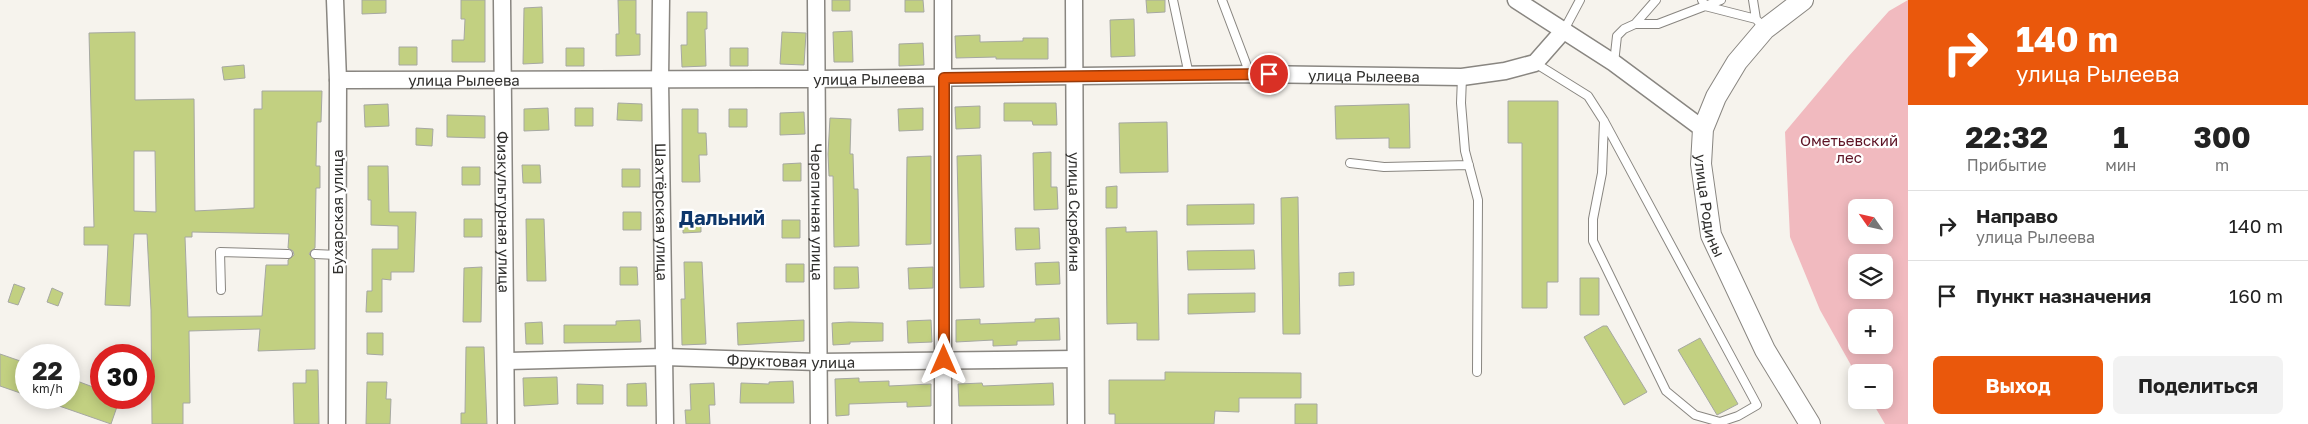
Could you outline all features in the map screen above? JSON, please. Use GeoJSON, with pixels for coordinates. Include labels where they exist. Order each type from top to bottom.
{"type":"FeatureCollection","features":[{"type":"Feature","properties":{"kind":"street","name":"Бухарская улица"},"geometry":{"type":"LineString","coordinates":[[335,0],[338,80],[337,424]]}},
{"type":"Feature","properties":{"kind":"street","name":"Физкультурная улица"},"geometry":{"type":"LineString","coordinates":[[502,0],[507,361],[506,424]]}},
{"type":"Feature","properties":{"kind":"street","name":"Шахтёрская улица"},"geometry":{"type":"LineString","coordinates":[[661,0],[660,80],[665,424]]}},
{"type":"Feature","properties":{"kind":"street","name":"Черепичная улица"},"geometry":{"type":"LineString","coordinates":[[816,0],[819,424]]}},
{"type":"Feature","properties":{"kind":"street"},"geometry":{"type":"LineString","coordinates":[[943,0],[943,424]]}},
{"type":"Feature","properties":{"kind":"street","name":"улица Скрябина"},"geometry":{"type":"LineString","coordinates":[[1074,0],[1076,424]]}},
{"type":"Feature","properties":{"kind":"street"},"geometry":{"type":"LineString","coordinates":[[1516,0],[1614,63],[1704,129]]}},
{"type":"Feature","properties":{"kind":"street","name":"улица Родины"},"geometry":{"type":"LineString","coordinates":[[1803,0],[1760,24],[1716,98],[1704,129],[1701,164],[1711,236],[1765,350],[1810,424]]}},
{"type":"Feature","properties":{"kind":"street"},"geometry":{"type":"LineString","coordinates":[[1535,63],[1564,30]]}},
{"type":"Feature","properties":{"kind":"street","name":"улица Рылеева"},"geometry":{"type":"LineString","coordinates":[[338,80],[816,80],[1250,74],[1462,77],[1505,71],[1535,63]]}},
{"type":"Feature","properties":{"kind":"street","name":"Фруктовая улица"},"geometry":{"type":"LineString","coordinates":[[507,361],[665,357],[818,362],[1075,358]]}},
{"type":"Feature","properties":{"kind":"lane"},"geometry":{"type":"LineString","coordinates":[[1173,0],[1189,75]]}},
{"type":"Feature","properties":{"kind":"lane"},"geometry":{"type":"LineString","coordinates":[[1222,0],[1250,74]]}},
{"type":"Feature","properties":{"kind":"lane"},"geometry":{"type":"LineString","coordinates":[[1564,30],[1580,0]]}},
{"type":"Feature","properties":{"kind":"lane"},"geometry":{"type":"LineString","coordinates":[[1614,63],[1617,36],[1635,24],[1656,0]]}},
{"type":"Feature","properties":{"kind":"lane"},"geometry":{"type":"LineString","coordinates":[[1635,24],[1658,24],[1703,3],[1721,0]]}},
{"type":"Feature","properties":{"kind":"lane"},"geometry":{"type":"LineString","coordinates":[[1752,0],[1760,24]]}},
{"type":"Feature","properties":{"kind":"lane"},"geometry":{"type":"LineString","coordinates":[[1703,3],[1760,24]]}},
{"type":"Feature","properties":{"kind":"lane"},"geometry":{"type":"LineString","coordinates":[[1535,63],[1588,96],[1604,121],[1757,405],[1738,416],[1720,422],[1695,415],[1666,391],[1593,241],[1593,219],[1602,173],[1604,121]]}},
{"type":"Feature","properties":{"kind":"lane"},"geometry":{"type":"LineString","coordinates":[[1462,77],[1465,152],[1478,200],[1477,372]]}},
{"type":"Feature","properties":{"kind":"lane"},"geometry":{"type":"LineString","coordinates":[[1350,163],[1384,167],[1469,166]]}},
{"type":"Feature","properties":{"kind":"lane"},"geometry":{"type":"LineString","coordinates":[[221,290],[220,252],[288,254]]}},
{"type":"Feature","properties":{"kind":"lane"},"geometry":{"type":"LineString","coordinates":[[315,254],[337,255]]}},
{"type":"Feature","properties":{"kind":"green space","name":"Ометьевский лес"},"geometry":{"type":"Polygon","coordinates":[[[1908,0],[1908,424],[1885,424],[1876,409],[1893,409],[1893,364],[1850,364],[1820,310],[1790,237],[1785,132],[1889,11],[1908,0]]]}},
{"type":"Feature","properties":{"kind":"building"},"geometry":{"type":"Polygon","coordinates":[[[362,0],[386,0],[386,13],[362,14],[362,0]]]}},
{"type":"Feature","properties":{"kind":"building"},"geometry":{"type":"Polygon","coordinates":[[[461,0],[485,0],[485,62],[452,62],[452,40],[464,40],[465,19],[461,19],[461,0]]]}},
{"type":"Feature","properties":{"kind":"building"},"geometry":{"type":"Polygon","coordinates":[[[618,0],[636,0],[636,34],[640,34],[640,55],[616,56],[616,34],[619,34],[618,0]]]}},
{"type":"Feature","properties":{"kind":"building"},"geometry":{"type":"Polygon","coordinates":[[[832,0],[850,0],[850,11],[832,11],[832,0]]]}},
{"type":"Feature","properties":{"kind":"building"},"geometry":{"type":"Polygon","coordinates":[[[905,0],[923,0],[924,12],[905,12],[905,0]]]}},
{"type":"Feature","properties":{"kind":"building"},"geometry":{"type":"Polygon","coordinates":[[[1146,0],[1165,0],[1165,12],[1147,13],[1146,0]]]}},
{"type":"Feature","properties":{"kind":"building"},"geometry":{"type":"Polygon","coordinates":[[[542,7],[543,63],[523,64],[524,8],[542,7]]]}},
{"type":"Feature","properties":{"kind":"building"},"geometry":{"type":"Polygon","coordinates":[[[687,12],[707,12],[707,29],[705,29],[706,66],[682,67],[681,45],[687,45],[687,12]]]}},
{"type":"Feature","properties":{"kind":"building"},"geometry":{"type":"Polygon","coordinates":[[[1134,19],[1135,56],[1111,57],[1110,20],[1134,19]]]}},
{"type":"Feature","properties":{"kind":"building"},"geometry":{"type":"Polygon","coordinates":[[[852,31],[853,62],[834,62],[833,32],[852,31]]]}},
{"type":"Feature","properties":{"kind":"building"},"geometry":{"type":"Polygon","coordinates":[[[135,32],[135,100],[194,99],[195,211],[254,208],[254,109],[262,109],[262,91],[322,91],[321,122],[317,122],[316,166],[320,166],[320,188],[316,188],[315,248],[309,254],[315,260],[315,349],[258,351],[260,329],[189,331],[190,403],[183,403],[183,424],[152,424],[152,409],[155,409],[155,344],[151,344],[147,234],[134,234],[130,306],[105,305],[108,245],[84,245],[84,227],[94,227],[89,33],[135,32]],[[134,151],[134,211],[156,212],[155,151],[134,151]],[[192,232],[192,237],[185,237],[188,317],[262,316],[266,265],[288,265],[288,260],[294,255],[293,251],[288,248],[289,234],[192,232]]]}},
{"type":"Feature","properties":{"kind":"building"},"geometry":{"type":"Polygon","coordinates":[[[782,32],[806,33],[804,65],[780,64],[782,32]]]}},
{"type":"Feature","properties":{"kind":"building"},"geometry":{"type":"Polygon","coordinates":[[[980,35],[980,42],[1023,41],[1023,38],[1048,38],[1048,59],[956,58],[955,36],[980,35]]]}},
{"type":"Feature","properties":{"kind":"building"},"geometry":{"type":"Polygon","coordinates":[[[923,43],[924,65],[899,66],[899,44],[923,43]]]}},
{"type":"Feature","properties":{"kind":"building"},"geometry":{"type":"Polygon","coordinates":[[[399,47],[417,47],[417,65],[399,65],[399,47]]]}},
{"type":"Feature","properties":{"kind":"building"},"geometry":{"type":"Polygon","coordinates":[[[566,48],[584,48],[584,66],[566,66],[566,48]]]}},
{"type":"Feature","properties":{"kind":"building"},"geometry":{"type":"Polygon","coordinates":[[[730,48],[748,48],[748,66],[730,66],[730,48]]]}},
{"type":"Feature","properties":{"kind":"building"},"geometry":{"type":"Polygon","coordinates":[[[244,65],[245,78],[224,80],[222,67],[244,65]]]}},
{"type":"Feature","properties":{"kind":"building"},"geometry":{"type":"Polygon","coordinates":[[[1508,101],[1558,101],[1558,282],[1547,282],[1547,308],[1522,308],[1522,143],[1508,143],[1508,101]]]}},
{"type":"Feature","properties":{"kind":"building"},"geometry":{"type":"Polygon","coordinates":[[[618,103],[642,104],[642,121],[617,120],[618,103]]]}},
{"type":"Feature","properties":{"kind":"building"},"geometry":{"type":"Polygon","coordinates":[[[1004,103],[1056,103],[1057,125],[1033,125],[1032,121],[1004,121],[1004,103]]]}},
{"type":"Feature","properties":{"kind":"building"},"geometry":{"type":"Polygon","coordinates":[[[388,104],[389,126],[365,127],[364,105],[388,104]]]}},
{"type":"Feature","properties":{"kind":"building"},"geometry":{"type":"Polygon","coordinates":[[[1409,104],[1410,148],[1389,148],[1389,138],[1336,139],[1335,106],[1409,104]]]}},
{"type":"Feature","properties":{"kind":"building"},"geometry":{"type":"Polygon","coordinates":[[[980,106],[980,128],[956,129],[955,107],[980,106]]]}},
{"type":"Feature","properties":{"kind":"building"},"geometry":{"type":"Polygon","coordinates":[[[548,108],[549,130],[524,131],[524,109],[548,108]]]}},
{"type":"Feature","properties":{"kind":"building"},"geometry":{"type":"Polygon","coordinates":[[[575,108],[593,108],[593,126],[575,126],[575,108]]]}},
{"type":"Feature","properties":{"kind":"building"},"geometry":{"type":"Polygon","coordinates":[[[923,108],[923,130],[899,131],[898,109],[923,108]]]}},
{"type":"Feature","properties":{"kind":"building"},"geometry":{"type":"Polygon","coordinates":[[[682,109],[698,109],[698,133],[706,133],[707,155],[699,155],[700,182],[682,182],[682,109]]]}},
{"type":"Feature","properties":{"kind":"building"},"geometry":{"type":"Polygon","coordinates":[[[729,109],[747,109],[747,127],[729,127],[729,109]]]}},
{"type":"Feature","properties":{"kind":"building"},"geometry":{"type":"Polygon","coordinates":[[[804,112],[805,134],[780,135],[780,113],[804,112]]]}},
{"type":"Feature","properties":{"kind":"building"},"geometry":{"type":"Polygon","coordinates":[[[447,115],[485,116],[485,138],[447,137],[447,115]]]}},
{"type":"Feature","properties":{"kind":"building"},"geometry":{"type":"Polygon","coordinates":[[[830,118],[851,119],[850,154],[853,154],[854,189],[858,189],[859,246],[834,247],[833,176],[829,176],[828,154],[830,118]]]}},
{"type":"Feature","properties":{"kind":"building"},"geometry":{"type":"Polygon","coordinates":[[[1167,122],[1168,172],[1120,173],[1119,123],[1167,122]]]}},
{"type":"Feature","properties":{"kind":"building"},"geometry":{"type":"Polygon","coordinates":[[[416,128],[433,129],[432,146],[416,145],[416,128]]]}},
{"type":"Feature","properties":{"kind":"building"},"geometry":{"type":"Polygon","coordinates":[[[1051,152],[1051,187],[1057,187],[1058,209],[1034,210],[1033,153],[1051,152]]]}},
{"type":"Feature","properties":{"kind":"building"},"geometry":{"type":"Polygon","coordinates":[[[981,155],[984,287],[960,288],[957,156],[981,155]]]}},
{"type":"Feature","properties":{"kind":"building"},"geometry":{"type":"Polygon","coordinates":[[[931,156],[931,244],[906,245],[907,157],[931,156]]]}},
{"type":"Feature","properties":{"kind":"building"},"geometry":{"type":"Polygon","coordinates":[[[801,163],[801,181],[783,181],[783,164],[801,163]]]}},
{"type":"Feature","properties":{"kind":"building"},"geometry":{"type":"Polygon","coordinates":[[[522,165],[540,165],[541,183],[523,183],[522,165]]]}},
{"type":"Feature","properties":{"kind":"building"},"geometry":{"type":"Polygon","coordinates":[[[368,166],[388,166],[389,212],[416,212],[414,272],[391,272],[391,280],[382,279],[382,312],[366,312],[367,291],[372,291],[372,249],[398,249],[398,226],[371,225],[371,200],[368,200],[368,166]]]}},
{"type":"Feature","properties":{"kind":"building"},"geometry":{"type":"Polygon","coordinates":[[[462,167],[480,167],[480,185],[462,185],[462,167]]]}},
{"type":"Feature","properties":{"kind":"building"},"geometry":{"type":"Polygon","coordinates":[[[622,169],[640,169],[640,187],[622,187],[622,169]]]}},
{"type":"Feature","properties":{"kind":"building"},"geometry":{"type":"Polygon","coordinates":[[[1117,186],[1117,208],[1106,208],[1106,187],[1117,186]]]}},
{"type":"Feature","properties":{"kind":"building"},"geometry":{"type":"Polygon","coordinates":[[[1298,197],[1300,334],[1283,334],[1281,198],[1298,197]]]}},
{"type":"Feature","properties":{"kind":"building"},"geometry":{"type":"Polygon","coordinates":[[[1254,204],[1254,224],[1187,225],[1187,205],[1254,204]]]}},
{"type":"Feature","properties":{"kind":"building"},"geometry":{"type":"Polygon","coordinates":[[[623,212],[641,212],[641,230],[623,230],[623,212]]]}},
{"type":"Feature","properties":{"kind":"building"},"geometry":{"type":"Polygon","coordinates":[[[701,214],[701,232],[683,233],[683,215],[701,214]]]}},
{"type":"Feature","properties":{"kind":"building"},"geometry":{"type":"Polygon","coordinates":[[[464,219],[482,219],[482,237],[464,237],[464,219]]]}},
{"type":"Feature","properties":{"kind":"building"},"geometry":{"type":"Polygon","coordinates":[[[526,219],[544,219],[546,281],[527,281],[526,219]]]}},
{"type":"Feature","properties":{"kind":"building"},"geometry":{"type":"Polygon","coordinates":[[[782,220],[800,220],[800,238],[782,238],[782,220]]]}},
{"type":"Feature","properties":{"kind":"building"},"geometry":{"type":"Polygon","coordinates":[[[1126,227],[1126,232],[1157,231],[1159,340],[1137,340],[1137,323],[1107,324],[1106,228],[1126,227]]]}},
{"type":"Feature","properties":{"kind":"building"},"geometry":{"type":"Polygon","coordinates":[[[1015,228],[1039,228],[1040,249],[1016,250],[1015,228]]]}},
{"type":"Feature","properties":{"kind":"building"},"geometry":{"type":"Polygon","coordinates":[[[1254,250],[1255,269],[1188,270],[1187,251],[1254,250]]]}},
{"type":"Feature","properties":{"kind":"building"},"geometry":{"type":"Polygon","coordinates":[[[684,262],[702,262],[706,344],[682,345],[681,299],[685,299],[684,262]]]}},
{"type":"Feature","properties":{"kind":"building"},"geometry":{"type":"Polygon","coordinates":[[[1059,262],[1060,284],[1036,285],[1035,263],[1059,262]]]}},
{"type":"Feature","properties":{"kind":"building"},"geometry":{"type":"Polygon","coordinates":[[[786,264],[804,264],[804,282],[786,282],[786,264]]]}},
{"type":"Feature","properties":{"kind":"building"},"geometry":{"type":"Polygon","coordinates":[[[482,267],[481,322],[463,322],[464,268],[482,267]]]}},
{"type":"Feature","properties":{"kind":"building"},"geometry":{"type":"Polygon","coordinates":[[[620,267],[637,267],[638,285],[620,285],[620,267]]]}},
{"type":"Feature","properties":{"kind":"building"},"geometry":{"type":"Polygon","coordinates":[[[834,267],[858,267],[859,288],[834,289],[834,267]]]}},
{"type":"Feature","properties":{"kind":"building"},"geometry":{"type":"Polygon","coordinates":[[[933,267],[933,288],[909,289],[908,268],[933,267]]]}},
{"type":"Feature","properties":{"kind":"building"},"geometry":{"type":"Polygon","coordinates":[[[1354,272],[1354,285],[1339,286],[1339,273],[1354,272]]]}},
{"type":"Feature","properties":{"kind":"building"},"geometry":{"type":"Polygon","coordinates":[[[1580,278],[1599,278],[1599,315],[1580,315],[1580,278]]]}},
{"type":"Feature","properties":{"kind":"building"},"geometry":{"type":"Polygon","coordinates":[[[14,284],[25,288],[18,305],[8,302],[14,284]]]}},
{"type":"Feature","properties":{"kind":"building"},"geometry":{"type":"Polygon","coordinates":[[[52,288],[63,293],[58,306],[47,302],[52,288]]]}},
{"type":"Feature","properties":{"kind":"building"},"geometry":{"type":"Polygon","coordinates":[[[1255,293],[1255,312],[1188,314],[1188,294],[1255,293]]]}},
{"type":"Feature","properties":{"kind":"building"},"geometry":{"type":"Polygon","coordinates":[[[1059,318],[1060,340],[1017,341],[1017,345],[993,346],[993,340],[956,342],[956,320],[980,319],[980,324],[1035,322],[1035,319],[1059,318]]]}},
{"type":"Feature","properties":{"kind":"building"},"geometry":{"type":"Polygon","coordinates":[[[640,320],[641,342],[564,343],[564,325],[616,325],[616,321],[640,320]]]}},
{"type":"Feature","properties":{"kind":"building"},"geometry":{"type":"Polygon","coordinates":[[[804,320],[804,341],[738,345],[737,323],[804,320]]]}},
{"type":"Feature","properties":{"kind":"building"},"geometry":{"type":"Polygon","coordinates":[[[931,320],[932,342],[908,343],[907,321],[931,320]]]}},
{"type":"Feature","properties":{"kind":"building"},"geometry":{"type":"Polygon","coordinates":[[[542,322],[543,344],[526,344],[525,323],[542,322]]]}},
{"type":"Feature","properties":{"kind":"building"},"geometry":{"type":"Polygon","coordinates":[[[832,323],[883,323],[883,341],[850,342],[850,344],[833,345],[832,323]]]}},
{"type":"Feature","properties":{"kind":"building"},"geometry":{"type":"Polygon","coordinates":[[[1603,326],[1607,326],[1647,392],[1624,405],[1584,337],[1603,326]]]}},
{"type":"Feature","properties":{"kind":"building"},"geometry":{"type":"Polygon","coordinates":[[[367,333],[383,333],[383,355],[367,354],[367,333]]]}},
{"type":"Feature","properties":{"kind":"building"},"geometry":{"type":"Polygon","coordinates":[[[1700,338],[1738,404],[1717,415],[1678,350],[1700,338]]]}},
{"type":"Feature","properties":{"kind":"building"},"geometry":{"type":"Polygon","coordinates":[[[466,347],[484,347],[487,424],[461,424],[461,413],[465,413],[466,347]]]}},
{"type":"Feature","properties":{"kind":"building"},"geometry":{"type":"Polygon","coordinates":[[[0,354],[15,359],[15,391],[0,386],[0,354]]]}},
{"type":"Feature","properties":{"kind":"building"},"geometry":{"type":"Polygon","coordinates":[[[306,370],[318,370],[319,424],[294,424],[293,383],[306,383],[306,370]]]}},
{"type":"Feature","properties":{"kind":"building"},"geometry":{"type":"Polygon","coordinates":[[[1165,372],[1301,373],[1301,398],[1239,398],[1239,412],[1215,411],[1214,424],[1115,424],[1115,414],[1109,414],[1109,380],[1165,380],[1165,372]]]}},
{"type":"Feature","properties":{"kind":"building"},"geometry":{"type":"Polygon","coordinates":[[[557,377],[558,404],[524,406],[523,378],[557,377]]]}},
{"type":"Feature","properties":{"kind":"building"},"geometry":{"type":"Polygon","coordinates":[[[859,378],[859,382],[889,381],[889,386],[931,384],[931,406],[907,407],[907,402],[849,404],[849,415],[836,416],[835,379],[859,378]]]}},
{"type":"Feature","properties":{"kind":"building"},"geometry":{"type":"Polygon","coordinates":[[[793,381],[794,403],[740,403],[741,383],[769,384],[769,382],[793,381]]]}},
{"type":"Feature","properties":{"kind":"building"},"geometry":{"type":"Polygon","coordinates":[[[80,382],[90,386],[90,409],[116,409],[111,424],[68,409],[80,409],[80,382]]]}},
{"type":"Feature","properties":{"kind":"building"},"geometry":{"type":"Polygon","coordinates":[[[367,382],[387,382],[386,399],[391,399],[390,424],[366,424],[367,382]]]}},
{"type":"Feature","properties":{"kind":"building"},"geometry":{"type":"Polygon","coordinates":[[[646,383],[647,406],[627,406],[627,384],[646,383]]]}},
{"type":"Feature","properties":{"kind":"building"},"geometry":{"type":"Polygon","coordinates":[[[714,383],[715,405],[709,405],[710,424],[686,424],[685,410],[691,410],[690,384],[714,383]]]}},
{"type":"Feature","properties":{"kind":"building"},"geometry":{"type":"Polygon","coordinates":[[[982,383],[983,386],[1053,383],[1054,405],[959,406],[958,384],[982,383]]]}},
{"type":"Feature","properties":{"kind":"building"},"geometry":{"type":"Polygon","coordinates":[[[577,384],[603,385],[603,404],[577,404],[577,384]]]}},
{"type":"Feature","properties":{"kind":"building"},"geometry":{"type":"Polygon","coordinates":[[[1295,404],[1317,404],[1317,424],[1295,424],[1295,404]]]}},
{"type":"Feature","properties":{"kind":"district","name":"Дальний"},"geometry":{"type":"Point","coordinates":[722,217]}},
{"type":"Feature","properties":{"kind":"route"},"geometry":{"type":"LineString","coordinates":[[944,360],[944,78],[1269,74]]}}]}
